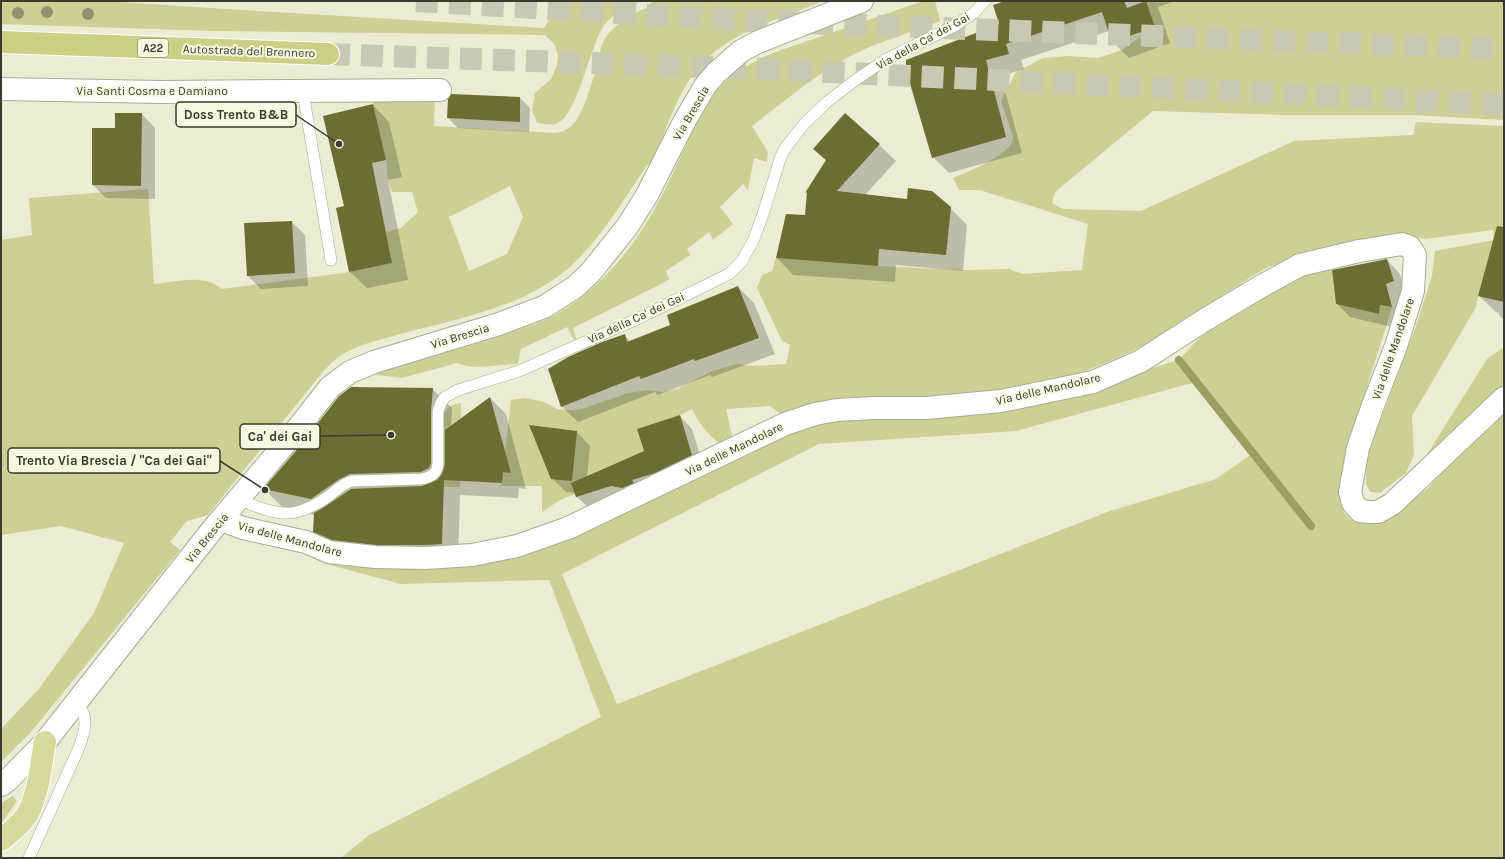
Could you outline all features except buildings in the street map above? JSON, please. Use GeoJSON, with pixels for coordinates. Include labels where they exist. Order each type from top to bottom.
{"type":"FeatureCollection","features":[{"type":"Feature","properties":{"kind":"highway","name":"Autostrada del Brennero"},"geometry":{"type":"LineString","coordinates":[[1,42],[328,54]]}},
{"type":"Feature","properties":{"kind":"highway"},"geometry":{"type":"LineString","coordinates":[[1,840],[14,829],[28,812],[35,793],[45,742]]}},
{"type":"Feature","properties":{"kind":"street","name":"Via Brescia"},"geometry":{"type":"LineString","coordinates":[[1,785],[8,780],[45,742],[330,387],[350,372],[374,362],[499,324],[544,307],[575,287],[590,273],[627,228],[647,195],[694,104],[705,86],[716,73],[741,51],[758,42],[862,1]]}},
{"type":"Feature","properties":{"kind":"street","name":"Via Santi Cosma e Damiano"},"geometry":{"type":"LineString","coordinates":[[1,89],[160,92],[440,90]]}},
{"type":"Feature","properties":{"kind":"street","name":"Via delle Mandolare"},"geometry":{"type":"LineString","coordinates":[[222,520],[243,528],[306,542],[329,552],[375,557],[426,558],[472,555],[518,546],[568,528],[785,424],[815,414],[837,410],[926,408],[1001,401],[1093,382],[1141,361],[1260,286],[1300,265],[1366,250],[1402,244],[1410,247],[1415,255],[1413,291],[1396,346],[1358,448],[1350,492],[1353,503],[1360,510],[1370,512],[1378,512],[1392,504],[1504,398]]}},
{"type":"Feature","properties":{"kind":"lane","name":"Via della Ca' dei Gai"},"geometry":{"type":"LineString","coordinates":[[240,498],[249,505],[266,510],[294,513],[324,499],[342,485],[352,481],[422,479],[432,476],[437,471],[438,464],[438,411],[445,397],[458,390],[518,371],[635,320],[729,274],[742,261],[754,239],[781,156],[786,147],[805,123],[854,81],[885,60],[956,25],[974,13],[985,1]]}},
{"type":"Feature","properties":{"kind":"lane"},"geometry":{"type":"LineString","coordinates":[[303,92],[331,260]]}},
{"type":"Feature","properties":{"kind":"lane"},"geometry":{"type":"LineString","coordinates":[[30,858],[82,738],[85,724],[83,711],[75,704]]}},
{"type":"Feature","properties":{"kind":"green space"},"geometry":{"type":"Polygon","coordinates":[[[1,1],[120,2],[544,28],[559,8],[561,1],[640,1],[616,14],[603,27],[572,107],[565,117],[558,123],[551,125],[537,123],[532,110],[535,93],[551,79],[557,65],[558,56],[555,45],[545,35],[213,31],[1,24],[1,1]]]}},
{"type":"Feature","properties":{"kind":"green space"},"geometry":{"type":"Polygon","coordinates":[[[652,1],[824,1],[750,30],[717,50],[702,64],[690,79],[679,99],[669,120],[653,162],[647,165],[613,217],[594,242],[568,269],[556,278],[531,293],[495,308],[365,344],[350,350],[332,362],[208,515],[187,521],[170,542],[180,550],[31,732],[1,762],[1,729],[38,690],[94,613],[124,543],[61,526],[1,535],[1,240],[32,235],[29,198],[148,189],[154,284],[180,280],[198,280],[215,284],[221,289],[343,273],[392,263],[386,232],[401,228],[418,212],[412,192],[392,192],[388,181],[386,160],[373,104],[373,97],[435,95],[434,126],[555,133],[564,131],[577,119],[587,99],[602,44],[606,36],[614,27],[628,17],[640,10],[648,8],[652,1]],[[510,186],[449,217],[469,271],[507,254],[523,217],[510,186]]]}},
{"type":"Feature","properties":{"kind":"green space"},"geometry":{"type":"Polygon","coordinates":[[[923,1],[935,1],[940,21],[872,46],[848,57],[806,85],[752,126],[768,152],[767,162],[754,158],[748,190],[743,184],[720,207],[733,224],[713,240],[709,232],[687,249],[690,255],[666,271],[669,279],[573,328],[577,341],[575,342],[567,327],[521,349],[518,364],[471,367],[457,363],[402,378],[368,374],[458,349],[536,324],[571,305],[606,275],[620,261],[632,245],[663,194],[692,131],[707,104],[712,96],[730,77],[773,53],[923,1]]]}},
{"type":"Feature","properties":{"kind":"green space"},"geometry":{"type":"Polygon","coordinates":[[[1146,1],[1504,1],[1504,120],[1412,115],[1285,115],[1153,111],[1055,192],[1052,203],[1063,209],[1141,211],[1294,141],[1413,135],[1416,122],[1504,126],[1504,239],[1492,245],[1475,309],[1412,416],[1414,455],[1406,473],[1380,493],[1370,492],[1366,484],[1367,456],[1416,326],[1432,276],[1435,251],[1494,240],[1493,230],[1426,239],[1393,234],[1311,250],[1266,268],[1143,346],[1072,376],[997,393],[937,399],[848,397],[806,407],[783,416],[770,406],[726,409],[733,441],[722,446],[705,429],[692,409],[680,415],[637,429],[644,451],[588,475],[593,487],[560,500],[542,512],[542,486],[501,486],[511,400],[525,398],[544,402],[557,409],[579,410],[628,393],[648,390],[664,392],[677,389],[712,371],[737,364],[753,366],[786,364],[790,345],[782,341],[757,288],[762,275],[772,271],[776,258],[878,266],[963,270],[1009,269],[1022,274],[1082,270],[1088,224],[980,190],[959,190],[953,178],[979,167],[999,155],[1007,149],[1012,142],[1013,136],[1001,101],[1016,72],[1043,58],[1069,56],[1098,58],[1122,50],[1154,27],[1146,1]]]}},
{"type":"Feature","properties":{"kind":"green space"},"geometry":{"type":"Polygon","coordinates":[[[1331,263],[1336,304],[1379,314],[1380,305],[1392,307],[1344,461],[1341,501],[1344,513],[1351,520],[1359,522],[1400,509],[1427,489],[1461,451],[1504,410],[1504,858],[341,858],[369,835],[601,717],[549,580],[401,584],[326,564],[305,554],[365,564],[467,562],[787,432],[840,418],[1097,388],[1179,360],[1198,339],[1236,310],[1274,289],[1331,263]],[[1196,382],[1016,431],[819,444],[562,574],[617,704],[1110,511],[1216,479],[1253,453],[1196,382]]]}},
{"type":"Feature","properties":{"kind":"green space"},"geometry":{"type":"Polygon","coordinates":[[[1504,347],[1504,385],[1429,461],[1426,456],[1487,359],[1504,347]]]}},
{"type":"Feature","properties":{"kind":"green space"},"geometry":{"type":"Polygon","coordinates":[[[461,403],[460,487],[443,487],[443,416],[450,406],[461,403]]]}},
{"type":"Feature","properties":{"kind":"green space"},"geometry":{"type":"Polygon","coordinates":[[[13,796],[17,801],[1,824],[1,803],[13,796]]]}},
{"type":"Feature","properties":{"kind":"waterway"},"geometry":{"type":"LineString","coordinates":[[1179,360],[1311,526]]}},
{"type":"Feature","properties":{"kind":"tunnel"},"geometry":{"type":"LineString","coordinates":[[416,1],[753,21],[1504,49]]}},
{"type":"Feature","properties":{"kind":"tunnel"},"geometry":{"type":"LineString","coordinates":[[328,54],[764,69],[1504,104]]}},
{"type":"Feature","properties":{"kind":"place","name":"Doss Trento B&B"},"geometry":{"type":"Point","coordinates":[339,144]}},
{"type":"Feature","properties":{"kind":"place","name":"Ca' dei Gai"},"geometry":{"type":"Point","coordinates":[391,435]}},
{"type":"Feature","properties":{"kind":"place","name":"Trento Via Brescia / \"Ca dei Gai\""},"geometry":{"type":"Point","coordinates":[265,490]}}]}
